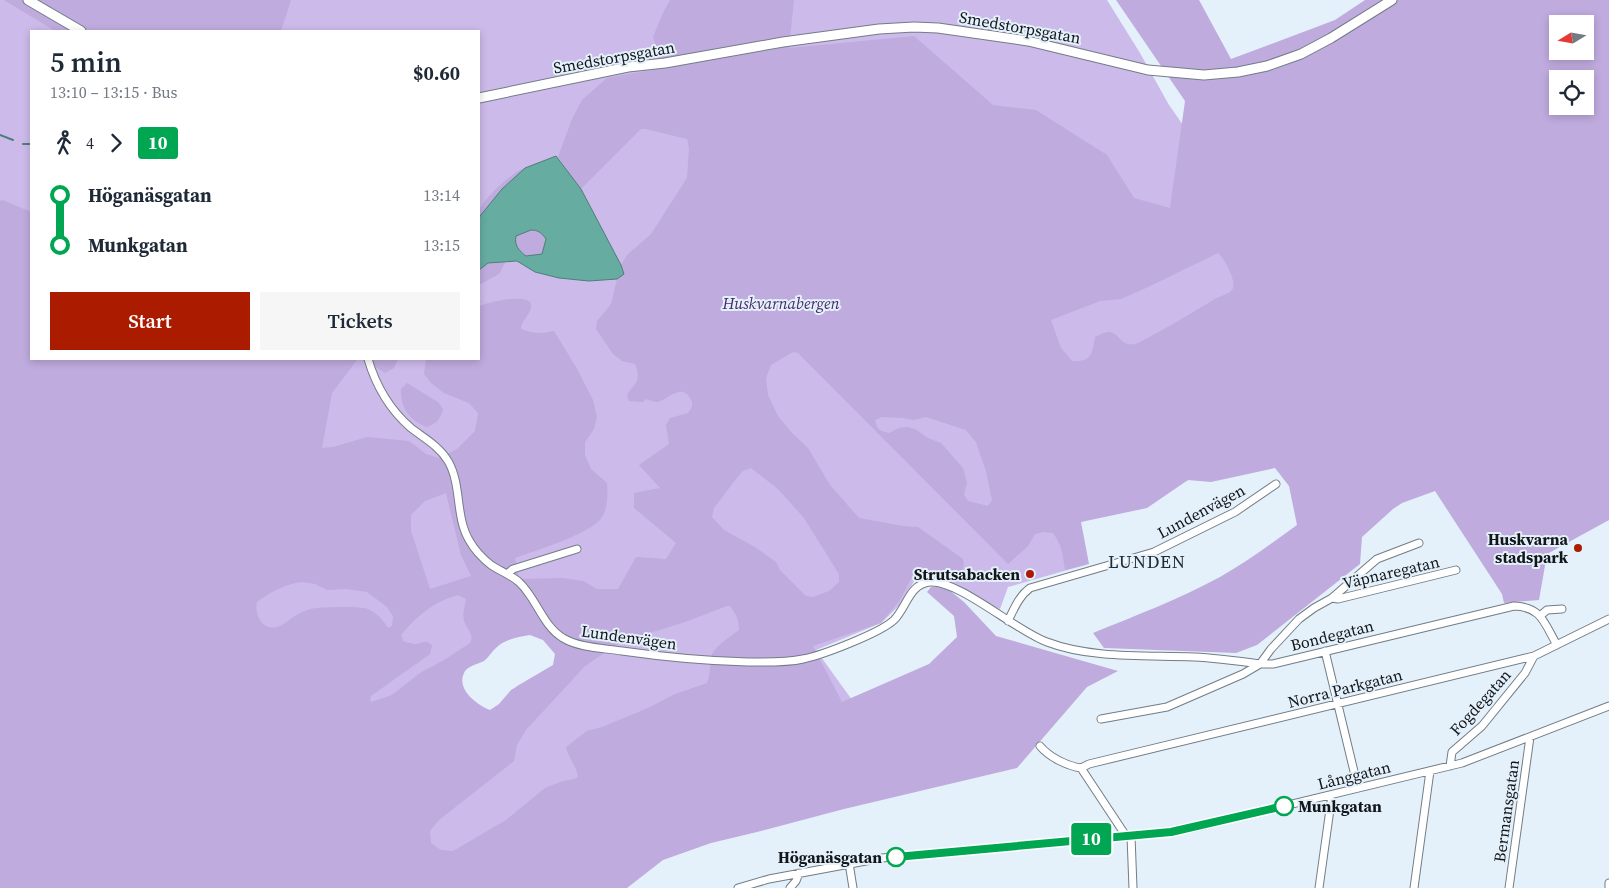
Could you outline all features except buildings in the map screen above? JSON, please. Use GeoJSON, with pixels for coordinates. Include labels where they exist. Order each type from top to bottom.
{"type":"FeatureCollection","features":[{"type":"Feature","properties":{"kind":"street"},"geometry":{"type":"LineString","coordinates":[[28,0],[79,30]]}},
{"type":"Feature","properties":{"kind":"street","name":"Smedstorpsgatan"},"geometry":{"type":"LineString","coordinates":[[480,98],[628,67],[672,62],[783,42],[879,29],[914,27],[938,28],[1028,41],[1148,70],[1204,75],[1238,72],[1267,66],[1300,54],[1331,38],[1392,0]]}},
{"type":"Feature","properties":{"kind":"street","name":"Lundenvägen"},"geometry":{"type":"LineString","coordinates":[[368,360],[379,388],[388,403],[408,425],[437,448],[448,461],[456,482],[462,523],[468,539],[484,558],[520,583],[549,626],[560,636],[571,642],[587,646],[695,660],[777,662],[806,659],[882,629],[893,621],[901,611],[912,591],[919,585],[927,582],[946,584],[1034,637],[1050,644],[1109,654],[1197,657],[1260,664]]}},
{"type":"Feature","properties":{"kind":"street","name":"Lundenvägen"},"geometry":{"type":"LineString","coordinates":[[1008,621],[1024,592],[1030,588],[1154,552],[1236,512],[1276,484]]}},
{"type":"Feature","properties":{"kind":"street","name":"Väpnaregatan"},"geometry":{"type":"LineString","coordinates":[[1260,664],[1299,619],[1332,598],[1377,559],[1419,543]]}},
{"type":"Feature","properties":{"kind":"street"},"geometry":{"type":"LineString","coordinates":[[507,574],[513,569],[577,549]]}},
{"type":"Feature","properties":{"kind":"street","name":"Väpnaregatan"},"geometry":{"type":"LineString","coordinates":[[1332,598],[1456,570]]}},
{"type":"Feature","properties":{"kind":"street","name":"Bondegatan"},"geometry":{"type":"LineString","coordinates":[[1101,719],[1167,707],[1243,674],[1260,664],[1273,664],[1514,606],[1534,609],[1540,616]]}},
{"type":"Feature","properties":{"kind":"street"},"geometry":{"type":"LineString","coordinates":[[1557,645],[1540,616],[1547,610],[1562,609]]}},
{"type":"Feature","properties":{"kind":"street","name":"Norra Parkgatan"},"geometry":{"type":"LineString","coordinates":[[1082,768],[1089,764],[1534,656],[1609,619]]}},
{"type":"Feature","properties":{"kind":"street"},"geometry":{"type":"LineString","coordinates":[[1325,651],[1358,788]]}},
{"type":"Feature","properties":{"kind":"street","name":"Fogdegatan"},"geometry":{"type":"LineString","coordinates":[[1450,766],[1452,752],[1482,726],[1525,673],[1534,656]]}},
{"type":"Feature","properties":{"kind":"street","name":"Långgatan"},"geometry":{"type":"LineString","coordinates":[[738,888],[769,878],[849,863],[1171,832],[1205,825],[1450,766],[1609,706]]}},
{"type":"Feature","properties":{"kind":"street","name":"Bermansgatan"},"geometry":{"type":"LineString","coordinates":[[1509,888],[1530,737]]}},
{"type":"Feature","properties":{"kind":"street"},"geometry":{"type":"LineString","coordinates":[[1040,746],[1045,752],[1072,767],[1082,768],[1129,836],[1133,888]]}},
{"type":"Feature","properties":{"kind":"street"},"geometry":{"type":"LineString","coordinates":[[1414,888],[1430,771]]}},
{"type":"Feature","properties":{"kind":"street"},"geometry":{"type":"LineString","coordinates":[[1319,888],[1332,795]]}},
{"type":"Feature","properties":{"kind":"street"},"geometry":{"type":"LineString","coordinates":[[849,863],[853,888]]}},
{"type":"Feature","properties":{"kind":"street"},"geometry":{"type":"LineString","coordinates":[[790,888],[796,881],[799,873]]}},
{"type":"Feature","properties":{"kind":"street"},"geometry":{"type":"LineString","coordinates":[[1609,883],[1609,888]]}},
{"type":"Feature","properties":{"kind":"green space","name":"Huskvarnabergen"},"geometry":{"type":"Polygon","coordinates":[[[0,0],[1107,0],[1169,105],[1204,155],[1225,198],[1267,454],[1074,518],[1085,565],[1008,587],[1000,609],[918,574],[902,603],[881,623],[816,650],[860,711],[535,888],[0,888],[0,0]],[[524,611],[441,685],[492,717],[517,686],[569,656],[524,611]]]}},
{"type":"Feature","properties":{"kind":"green space"},"geometry":{"type":"Polygon","coordinates":[[[4,0],[291,0],[281,30],[53,30],[4,0]]]}},
{"type":"Feature","properties":{"kind":"green space","name":"Huskvarnabergen"},"geometry":{"type":"Polygon","coordinates":[[[670,0],[794,0],[789,48],[914,36],[993,105],[1036,110],[1107,155],[1134,198],[1170,208],[1185,101],[1116,0],[1199,0],[1231,59],[1335,20],[1365,0],[1609,0],[1609,520],[1547,554],[1539,600],[1504,603],[1502,594],[1435,491],[1402,503],[1393,509],[1362,537],[1360,564],[1257,645],[1236,653],[1104,648],[1093,633],[1173,600],[1220,577],[1250,559],[1297,525],[1289,486],[1275,468],[1211,482],[1188,480],[1147,508],[1081,522],[1089,564],[1065,570],[1062,551],[1056,537],[1053,533],[1044,532],[1035,534],[1028,546],[1008,564],[798,353],[793,352],[771,365],[766,378],[768,395],[778,416],[808,448],[830,485],[859,518],[918,527],[963,559],[964,562],[962,571],[955,579],[944,579],[923,572],[913,575],[900,600],[881,623],[813,646],[842,702],[929,664],[957,637],[954,616],[927,592],[931,587],[949,590],[964,602],[996,636],[1118,671],[1087,687],[1017,768],[711,843],[663,860],[627,888],[0,888],[0,201],[3,200],[30,212],[30,360],[357,360],[332,393],[322,448],[333,447],[367,437],[409,441],[426,454],[439,458],[457,449],[475,431],[478,413],[469,403],[444,393],[431,383],[424,374],[426,360],[480,360],[480,306],[510,299],[526,300],[530,303],[531,308],[522,323],[521,329],[538,333],[554,331],[593,400],[597,417],[594,429],[585,442],[585,455],[591,469],[607,483],[607,503],[602,517],[592,527],[559,542],[515,558],[519,579],[563,578],[583,581],[597,589],[618,589],[636,557],[666,559],[676,543],[634,508],[634,493],[660,488],[639,465],[669,444],[666,425],[670,418],[688,413],[692,404],[690,398],[682,392],[678,392],[658,402],[646,399],[643,402],[629,401],[628,393],[638,378],[635,364],[622,361],[613,354],[596,329],[597,321],[611,304],[617,279],[624,274],[621,265],[627,255],[651,234],[687,178],[689,148],[687,139],[641,129],[581,189],[558,157],[572,119],[582,100],[607,78],[657,69],[659,54],[653,37],[670,0]],[[1218,253],[1121,299],[1100,301],[1051,320],[1061,348],[1072,361],[1079,361],[1088,358],[1092,352],[1095,337],[1106,332],[1115,334],[1123,342],[1135,344],[1229,293],[1233,286],[1232,276],[1218,253]],[[882,417],[875,420],[877,427],[881,431],[889,433],[899,428],[907,427],[915,429],[928,438],[941,443],[963,468],[967,483],[964,495],[968,501],[988,506],[992,500],[986,471],[976,442],[966,430],[926,417],[914,420],[882,417]],[[751,468],[743,471],[714,508],[712,517],[724,530],[755,547],[776,562],[780,570],[806,596],[813,597],[829,591],[839,582],[839,574],[804,518],[778,489],[751,468]],[[446,493],[425,501],[411,515],[411,531],[430,589],[471,576],[461,555],[446,493]],[[303,582],[291,584],[257,602],[256,607],[260,620],[263,624],[272,628],[280,626],[310,609],[357,607],[368,609],[380,617],[388,628],[392,626],[393,616],[387,607],[367,592],[346,589],[327,590],[315,584],[303,582]],[[458,595],[433,605],[420,615],[401,635],[403,641],[416,644],[430,643],[432,645],[430,654],[371,696],[371,702],[392,695],[420,673],[470,643],[471,634],[463,617],[466,599],[458,595]],[[727,606],[685,622],[621,642],[585,666],[526,730],[517,745],[514,761],[439,820],[430,831],[431,843],[441,850],[453,851],[506,820],[545,788],[578,777],[566,747],[587,731],[602,727],[648,708],[675,694],[707,683],[713,652],[739,630],[738,620],[730,606],[727,606]],[[530,635],[508,640],[495,649],[484,661],[470,667],[465,671],[462,679],[469,696],[490,710],[499,704],[511,690],[553,665],[555,654],[543,640],[530,635]]]}},
{"type":"Feature","properties":{"kind":"green space"},"geometry":{"type":"Polygon","coordinates":[[[525,168],[502,189],[480,218],[480,209],[486,200],[506,180],[525,168]]]}},
{"type":"Feature","properties":{"kind":"green space"},"geometry":{"type":"Polygon","coordinates":[[[531,230],[540,232],[546,239],[542,254],[526,256],[518,248],[516,236],[531,230]]]}},
{"type":"Feature","properties":{"kind":"green space"},"geometry":{"type":"Polygon","coordinates":[[[506,261],[499,274],[480,284],[480,269],[488,263],[506,261]]]}},
{"type":"Feature","properties":{"kind":"green space","name":"Huskvarnabergen"},"geometry":{"type":"Polygon","coordinates":[[[357,360],[398,360],[394,368],[385,373],[371,361],[357,360]]]}},
{"type":"Feature","properties":{"kind":"green space"},"geometry":{"type":"Polygon","coordinates":[[[407,383],[438,402],[443,409],[436,422],[427,427],[407,413],[402,402],[401,389],[407,383]]]}},
{"type":"Feature","properties":{"kind":"shaded area"},"geometry":{"type":"Polygon","coordinates":[[[556,156],[581,189],[624,274],[617,279],[589,281],[559,278],[535,272],[517,261],[488,263],[480,269],[480,216],[502,189],[525,168],[556,156]],[[531,230],[516,236],[518,248],[526,256],[542,254],[546,239],[540,232],[531,230]]]}},
{"type":"Feature","properties":{"kind":"waterway"},"geometry":{"type":"LineString","coordinates":[[0,135],[13,140]]}},
{"type":"Feature","properties":{"kind":"waterway"},"geometry":{"type":"LineString","coordinates":[[23,144],[30,144]]}},
{"type":"Feature","properties":{"kind":"bus line","name":"10"},"geometry":{"type":"LineString","coordinates":[[896,857],[1171,832],[1284,806]]}},
{"type":"Feature","properties":{"kind":"place","name":"Huskvarna stadspark"},"geometry":{"type":"Point","coordinates":[1578,548]}},
{"type":"Feature","properties":{"kind":"place","name":"Strutsabacken"},"geometry":{"type":"Point","coordinates":[1030,574]}},
{"type":"Feature","properties":{"kind":"place","name":"Munkgatan"},"geometry":{"type":"Point","coordinates":[1284,806]}},
{"type":"Feature","properties":{"kind":"place","name":"Höganäsgatan"},"geometry":{"type":"Point","coordinates":[896,857]}},
{"type":"Feature","properties":{"kind":"district","name":"LUNDEN"},"geometry":{"type":"Point","coordinates":[1147,561]}}]}
